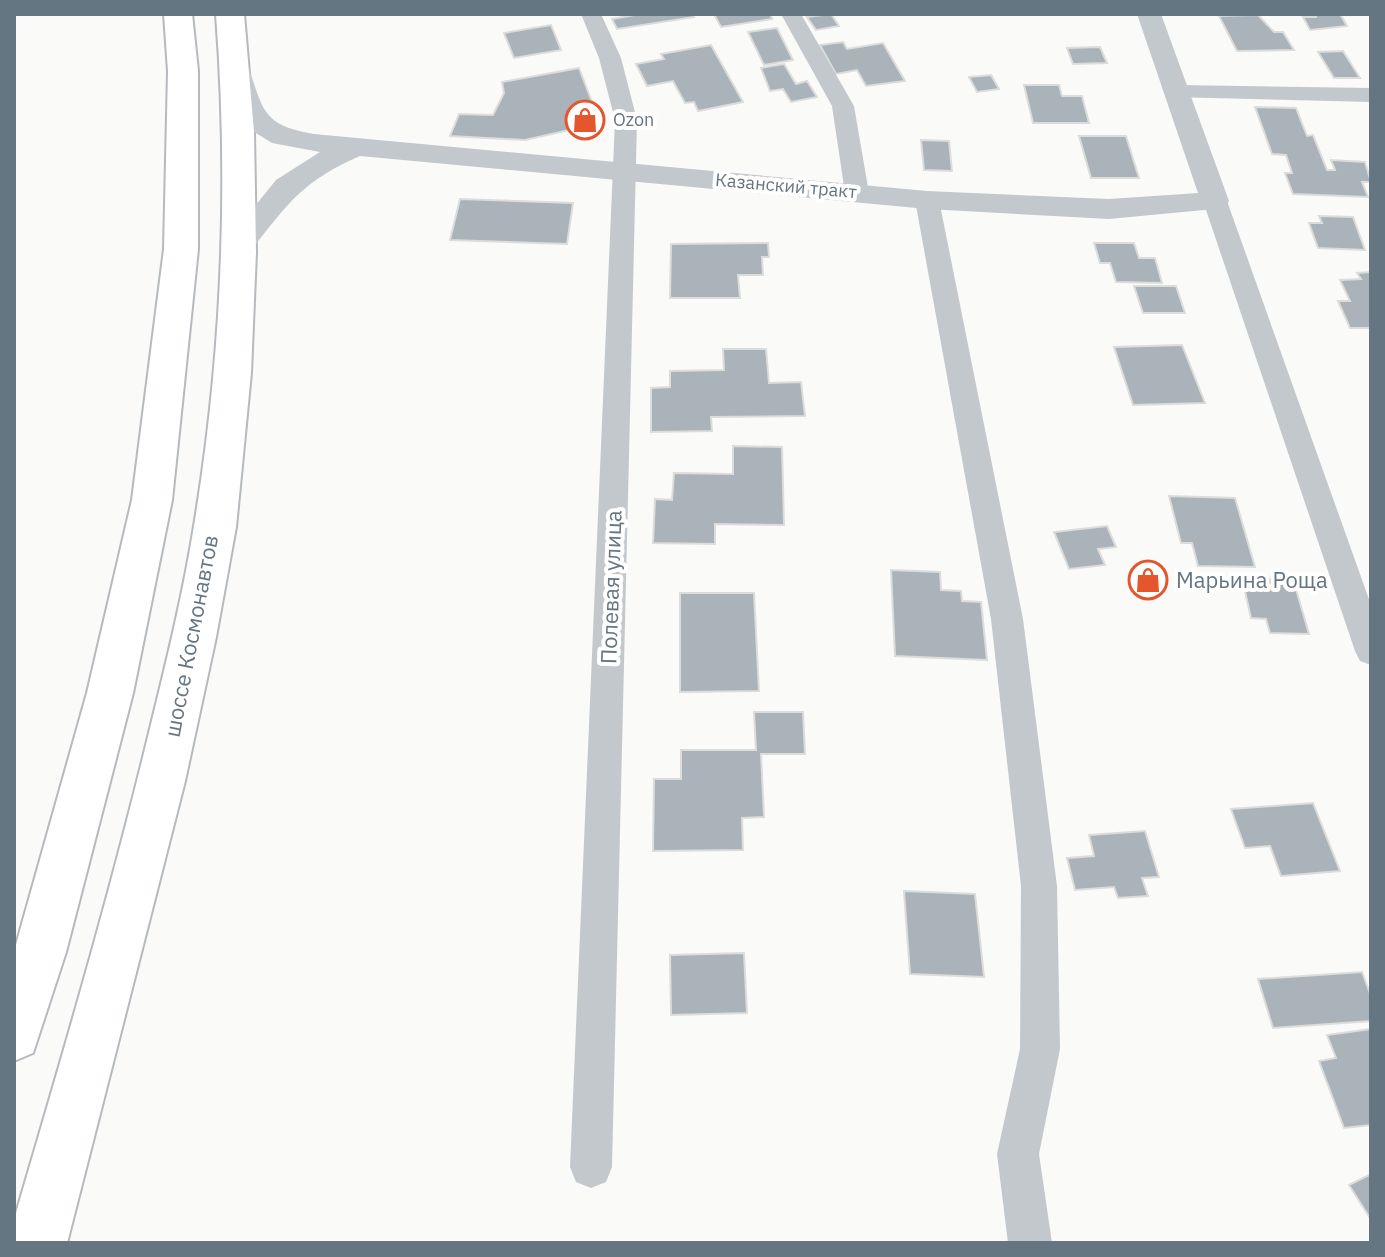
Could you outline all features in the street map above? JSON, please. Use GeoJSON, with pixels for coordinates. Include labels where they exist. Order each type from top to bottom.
{"type":"FeatureCollection","features":[{"type":"Feature","properties":{"kind":"main road"},"geometry":{"type":"LineString","coordinates":[[14,1034],[40,952],[110,693],[152,500],[181,249],[183,71],[178,14]]}},
{"type":"Feature","properties":{"kind":"main road","name":"шоссе Космонавтов"},"geometry":{"type":"LineString","coordinates":[[37,1243],[120,950],[183,690],[220,492],[241,242],[235,67],[230,14]]}},
{"type":"Feature","properties":{"kind":"street","name":"Полевая улица"},"geometry":{"type":"LineString","coordinates":[[591,14],[610,58],[626,120],[591,1167]]}},
{"type":"Feature","properties":{"kind":"street"},"geometry":{"type":"LineString","coordinates":[[791,14],[843,106],[857,193]]}},
{"type":"Feature","properties":{"kind":"street"},"geometry":{"type":"LineString","coordinates":[[1149,14],[1179,92],[1371,651]]}},
{"type":"Feature","properties":{"kind":"street","name":"Казанский тракт"},"geometry":{"type":"LineString","coordinates":[[235,67],[253,119],[282,137],[357,147],[927,200],[1109,209],[1215,201]]}},
{"type":"Feature","properties":{"kind":"street"},"geometry":{"type":"LineString","coordinates":[[1179,92],[1371,95]]}},
{"type":"Feature","properties":{"kind":"street"},"geometry":{"type":"LineString","coordinates":[[241,242],[286,186],[324,161],[357,147]]}},
{"type":"Feature","properties":{"kind":"street"},"geometry":{"type":"LineString","coordinates":[[927,200],[1007,619],[1039,886],[1040,1049],[1018,1154],[1030,1243]]}},
{"type":"Feature","properties":{"kind":"building"},"geometry":{"type":"Polygon","coordinates":[[[640,14],[693,14],[694,17],[617,29],[612,19],[640,14]]]}},
{"type":"Feature","properties":{"kind":"building"},"geometry":{"type":"Polygon","coordinates":[[[714,14],[770,14],[772,19],[721,27],[714,14]]]}},
{"type":"Feature","properties":{"kind":"building"},"geometry":{"type":"Polygon","coordinates":[[[831,14],[839,26],[816,30],[807,17],[831,14]]]}},
{"type":"Feature","properties":{"kind":"building"},"geometry":{"type":"Polygon","coordinates":[[[1315,14],[1340,14],[1347,26],[1310,30],[1303,17],[1316,17],[1315,14]]]}},
{"type":"Feature","properties":{"kind":"building"},"geometry":{"type":"Polygon","coordinates":[[[1258,15],[1274,32],[1283,32],[1294,50],[1237,51],[1219,16],[1258,15]]]}},
{"type":"Feature","properties":{"kind":"building"},"geometry":{"type":"Polygon","coordinates":[[[551,25],[561,50],[514,58],[504,33],[551,25]]]}},
{"type":"Feature","properties":{"kind":"building"},"geometry":{"type":"Polygon","coordinates":[[[777,28],[793,60],[764,65],[748,32],[777,28]]]}},
{"type":"Feature","properties":{"kind":"building"},"geometry":{"type":"Polygon","coordinates":[[[843,42],[847,49],[883,43],[905,81],[866,86],[857,70],[836,74],[820,45],[843,42]]]}},
{"type":"Feature","properties":{"kind":"building"},"geometry":{"type":"Polygon","coordinates":[[[711,45],[743,102],[698,111],[694,102],[685,103],[673,81],[647,86],[636,64],[664,59],[661,54],[711,45]]]}},
{"type":"Feature","properties":{"kind":"building"},"geometry":{"type":"Polygon","coordinates":[[[1100,47],[1107,63],[1073,64],[1067,48],[1100,47]]]}},
{"type":"Feature","properties":{"kind":"building"},"geometry":{"type":"Polygon","coordinates":[[[1343,51],[1360,78],[1334,78],[1318,52],[1343,51]]]}},
{"type":"Feature","properties":{"kind":"building"},"geometry":{"type":"Polygon","coordinates":[[[784,64],[796,84],[807,81],[817,97],[791,102],[783,89],[770,91],[761,68],[784,64]]]}},
{"type":"Feature","properties":{"kind":"building"},"geometry":{"type":"Polygon","coordinates":[[[579,68],[600,123],[525,140],[450,136],[459,114],[493,115],[504,93],[502,82],[579,68]]]}},
{"type":"Feature","properties":{"kind":"building"},"geometry":{"type":"Polygon","coordinates":[[[991,75],[999,89],[977,92],[969,77],[991,75]]]}},
{"type":"Feature","properties":{"kind":"building"},"geometry":{"type":"Polygon","coordinates":[[[1024,85],[1059,85],[1062,96],[1082,96],[1089,123],[1033,123],[1024,85]]]}},
{"type":"Feature","properties":{"kind":"building"},"geometry":{"type":"Polygon","coordinates":[[[1255,107],[1296,108],[1307,136],[1313,135],[1327,170],[1335,170],[1331,160],[1365,162],[1371,182],[1362,182],[1368,197],[1293,194],[1285,173],[1292,173],[1286,155],[1272,154],[1255,107]]]}},
{"type":"Feature","properties":{"kind":"building"},"geometry":{"type":"Polygon","coordinates":[[[1079,136],[1126,136],[1139,178],[1091,178],[1079,136]]]}},
{"type":"Feature","properties":{"kind":"building"},"geometry":{"type":"Polygon","coordinates":[[[921,140],[949,141],[952,171],[924,170],[921,140]]]}},
{"type":"Feature","properties":{"kind":"building"},"geometry":{"type":"Polygon","coordinates":[[[460,199],[573,203],[567,244],[450,240],[460,199]]]}},
{"type":"Feature","properties":{"kind":"building"},"geometry":{"type":"Polygon","coordinates":[[[1319,216],[1353,217],[1365,250],[1318,248],[1309,223],[1322,223],[1319,216]]]}},
{"type":"Feature","properties":{"kind":"building"},"geometry":{"type":"Polygon","coordinates":[[[768,243],[769,257],[762,257],[763,275],[738,275],[740,298],[670,298],[671,244],[768,243]]]}},
{"type":"Feature","properties":{"kind":"building"},"geometry":{"type":"Polygon","coordinates":[[[1094,243],[1134,243],[1139,258],[1155,258],[1162,283],[1116,282],[1110,263],[1100,263],[1094,243]]]}},
{"type":"Feature","properties":{"kind":"building"},"geometry":{"type":"Polygon","coordinates":[[[1371,272],[1371,328],[1350,328],[1338,301],[1350,301],[1340,280],[1361,279],[1357,273],[1371,272]]]}},
{"type":"Feature","properties":{"kind":"building"},"geometry":{"type":"Polygon","coordinates":[[[1134,286],[1176,286],[1185,313],[1143,313],[1134,286]]]}},
{"type":"Feature","properties":{"kind":"building"},"geometry":{"type":"Polygon","coordinates":[[[1182,345],[1205,403],[1133,405],[1114,347],[1182,345]]]}},
{"type":"Feature","properties":{"kind":"building"},"geometry":{"type":"Polygon","coordinates":[[[723,349],[766,349],[769,383],[801,382],[805,416],[711,417],[712,431],[651,432],[651,388],[670,387],[670,371],[724,370],[723,349]]]}},
{"type":"Feature","properties":{"kind":"building"},"geometry":{"type":"Polygon","coordinates":[[[733,446],[782,447],[784,525],[715,524],[715,544],[653,543],[655,499],[672,500],[674,473],[733,474],[733,446]]]}},
{"type":"Feature","properties":{"kind":"building"},"geometry":{"type":"Polygon","coordinates":[[[1169,496],[1235,498],[1255,567],[1198,566],[1192,543],[1181,543],[1169,496]]]}},
{"type":"Feature","properties":{"kind":"building"},"geometry":{"type":"Polygon","coordinates":[[[1107,526],[1116,547],[1098,549],[1105,565],[1069,569],[1054,532],[1107,526]]]}},
{"type":"Feature","properties":{"kind":"building"},"geometry":{"type":"Polygon","coordinates":[[[891,570],[940,572],[941,590],[961,591],[962,601],[981,602],[987,660],[895,656],[891,570]]]}},
{"type":"Feature","properties":{"kind":"building"},"geometry":{"type":"Polygon","coordinates":[[[1249,577],[1293,579],[1309,634],[1270,633],[1266,619],[1251,618],[1245,591],[1253,589],[1249,577]]]}},
{"type":"Feature","properties":{"kind":"building"},"geometry":{"type":"Polygon","coordinates":[[[680,593],[754,593],[759,691],[680,692],[680,593]]]}},
{"type":"Feature","properties":{"kind":"building"},"geometry":{"type":"Polygon","coordinates":[[[754,712],[803,712],[805,754],[761,754],[764,817],[742,818],[743,850],[653,851],[654,779],[681,779],[681,750],[756,750],[754,712]]]}},
{"type":"Feature","properties":{"kind":"building"},"geometry":{"type":"Polygon","coordinates":[[[1313,803],[1340,871],[1281,876],[1270,846],[1245,848],[1231,809],[1313,803]]]}},
{"type":"Feature","properties":{"kind":"building"},"geometry":{"type":"Polygon","coordinates":[[[1145,831],[1159,877],[1142,878],[1148,896],[1118,898],[1114,887],[1075,890],[1067,858],[1094,856],[1089,835],[1145,831]]]}},
{"type":"Feature","properties":{"kind":"building"},"geometry":{"type":"Polygon","coordinates":[[[904,891],[975,894],[984,977],[910,974],[904,891]]]}},
{"type":"Feature","properties":{"kind":"building"},"geometry":{"type":"Polygon","coordinates":[[[744,953],[747,1013],[671,1015],[670,955],[744,953]]]}},
{"type":"Feature","properties":{"kind":"building"},"geometry":{"type":"Polygon","coordinates":[[[1362,972],[1371,996],[1371,1021],[1273,1028],[1258,979],[1362,972]]]}},
{"type":"Feature","properties":{"kind":"building"},"geometry":{"type":"Polygon","coordinates":[[[1371,1029],[1371,1125],[1344,1128],[1319,1061],[1336,1058],[1327,1035],[1371,1029]]]}},
{"type":"Feature","properties":{"kind":"building"},"geometry":{"type":"Polygon","coordinates":[[[1371,1174],[1371,1218],[1370,1218],[1349,1185],[1371,1174]]]}},
{"type":"Feature","properties":{"kind":"place","name":"Ozon"},"geometry":{"type":"Point","coordinates":[585,120]}},
{"type":"Feature","properties":{"kind":"place","name":"Марьина Роща"},"geometry":{"type":"Point","coordinates":[1148,580]}}]}
